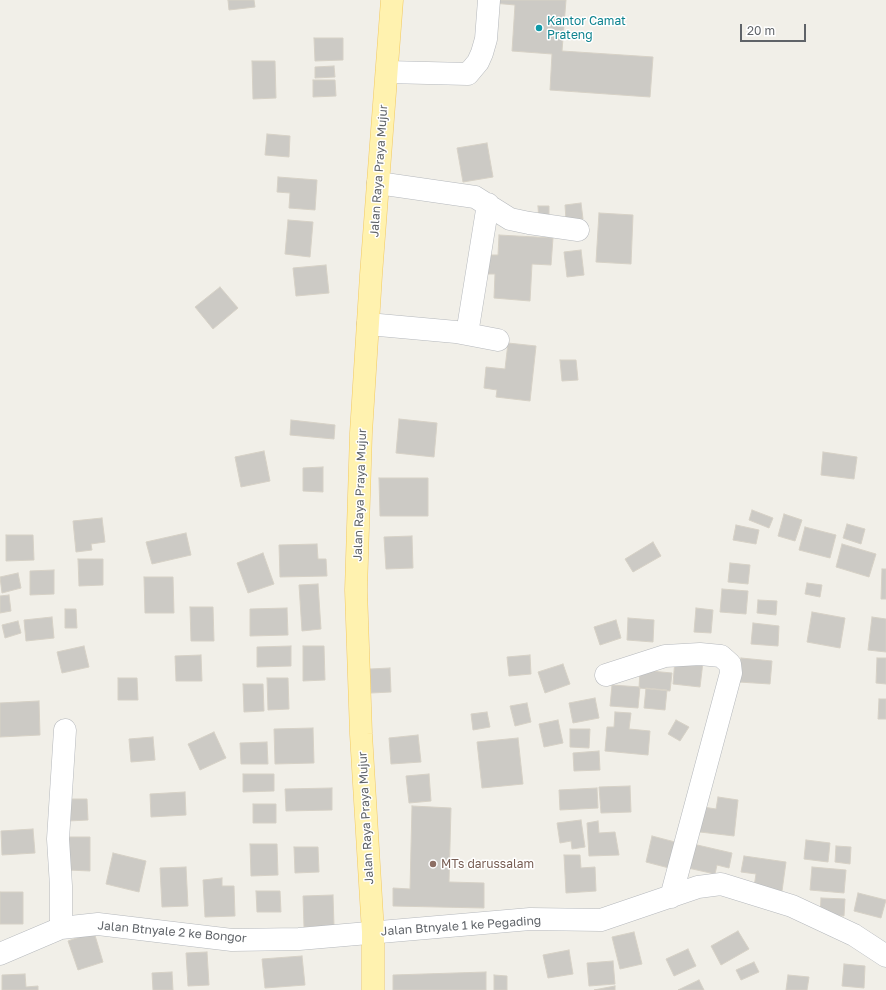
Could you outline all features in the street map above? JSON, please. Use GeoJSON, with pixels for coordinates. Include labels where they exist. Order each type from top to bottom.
{"type":"FeatureCollection","features":[{"type":"Feature","properties":{"kind":"main road","name":"Jalan Raya Praya Mujur"},"geometry":{"type":"LineString","coordinates":[[373,990],[373,932],[361,734],[356,590],[361,433],[392,0]]}},
{"type":"Feature","properties":{"kind":"street"},"geometry":{"type":"LineString","coordinates":[[387,72],[468,74],[478,62],[486,39],[489,0]]}},
{"type":"Feature","properties":{"kind":"street"},"geometry":{"type":"LineString","coordinates":[[378,183],[475,197],[510,218],[578,230]]}},
{"type":"Feature","properties":{"kind":"street"},"geometry":{"type":"LineString","coordinates":[[467,334],[488,204]]}},
{"type":"Feature","properties":{"kind":"street"},"geometry":{"type":"LineString","coordinates":[[368,324],[467,334],[498,340]]}},
{"type":"Feature","properties":{"kind":"street"},"geometry":{"type":"LineString","coordinates":[[606,675],[665,656],[700,654],[721,656],[730,664],[732,673],[672,897]]}},
{"type":"Feature","properties":{"kind":"street"},"geometry":{"type":"LineString","coordinates":[[61,928],[61,886],[58,839],[65,730]]}},
{"type":"Feature","properties":{"kind":"street","name":"Jalan Btnyale 1 ke Pegading"},"geometry":{"type":"LineString","coordinates":[[373,932],[530,919],[601,920],[698,887],[721,884],[792,906],[854,935],[886,956]]}},
{"type":"Feature","properties":{"kind":"street","name":"Jalan Btnyale 2 ke Bongor"},"geometry":{"type":"LineString","coordinates":[[0,954],[61,928],[98,924],[232,940],[299,939],[373,932]]}},
{"type":"Feature","properties":{"kind":"building"},"geometry":{"type":"Polygon","coordinates":[[[228,0],[254,0],[255,7],[229,10],[228,0]]]}},
{"type":"Feature","properties":{"kind":"building","name":"Kantor Camat Prateng"},"geometry":{"type":"Polygon","coordinates":[[[493,0],[566,0],[562,51],[653,57],[650,97],[550,90],[552,54],[512,51],[515,5],[493,3],[493,0]]]}},
{"type":"Feature","properties":{"kind":"building"},"geometry":{"type":"Polygon","coordinates":[[[314,38],[343,38],[343,60],[315,61],[314,38]]]}},
{"type":"Feature","properties":{"kind":"building"},"geometry":{"type":"Polygon","coordinates":[[[252,61],[275,61],[276,98],[253,99],[252,61]]]}},
{"type":"Feature","properties":{"kind":"building"},"geometry":{"type":"Polygon","coordinates":[[[334,66],[335,77],[315,78],[315,67],[334,66]]]}},
{"type":"Feature","properties":{"kind":"building"},"geometry":{"type":"Polygon","coordinates":[[[313,80],[335,80],[336,96],[313,97],[313,80]]]}},
{"type":"Feature","properties":{"kind":"building"},"geometry":{"type":"Polygon","coordinates":[[[267,134],[290,136],[289,157],[265,155],[267,134]]]}},
{"type":"Feature","properties":{"kind":"building"},"geometry":{"type":"Polygon","coordinates":[[[487,143],[493,177],[463,182],[457,148],[487,143]]]}},
{"type":"Feature","properties":{"kind":"building"},"geometry":{"type":"Polygon","coordinates":[[[278,177],[317,180],[315,210],[289,208],[290,193],[277,192],[278,177]]]}},
{"type":"Feature","properties":{"kind":"building"},"geometry":{"type":"Polygon","coordinates":[[[581,203],[583,219],[566,220],[565,205],[581,203]]]}},
{"type":"Feature","properties":{"kind":"building"},"geometry":{"type":"Polygon","coordinates":[[[538,206],[549,206],[549,222],[539,222],[538,206]]]}},
{"type":"Feature","properties":{"kind":"building"},"geometry":{"type":"Polygon","coordinates":[[[599,213],[633,215],[631,264],[596,262],[599,213]]]}},
{"type":"Feature","properties":{"kind":"building"},"geometry":{"type":"Polygon","coordinates":[[[288,220],[313,222],[310,257],[285,254],[288,220]]]}},
{"type":"Feature","properties":{"kind":"building"},"geometry":{"type":"Polygon","coordinates":[[[499,235],[553,238],[551,265],[532,264],[530,301],[494,298],[495,274],[484,274],[484,255],[498,255],[499,235]]]}},
{"type":"Feature","properties":{"kind":"building"},"geometry":{"type":"Polygon","coordinates":[[[581,250],[584,275],[567,277],[564,252],[581,250]]]}},
{"type":"Feature","properties":{"kind":"building"},"geometry":{"type":"Polygon","coordinates":[[[326,265],[329,293],[296,296],[293,268],[326,265]]]}},
{"type":"Feature","properties":{"kind":"building"},"geometry":{"type":"Polygon","coordinates":[[[220,287],[238,308],[213,329],[195,307],[220,287]]]}},
{"type":"Feature","properties":{"kind":"building"},"geometry":{"type":"Polygon","coordinates":[[[508,343],[536,346],[530,401],[496,397],[497,390],[484,388],[486,367],[505,369],[508,343]]]}},
{"type":"Feature","properties":{"kind":"building"},"geometry":{"type":"Polygon","coordinates":[[[560,360],[576,360],[578,380],[562,381],[560,360]]]}},
{"type":"Feature","properties":{"kind":"building"},"geometry":{"type":"Polygon","coordinates":[[[399,419],[437,423],[434,457],[396,453],[399,419]]]}},
{"type":"Feature","properties":{"kind":"building"},"geometry":{"type":"Polygon","coordinates":[[[291,420],[335,425],[334,439],[290,435],[291,420]]]}},
{"type":"Feature","properties":{"kind":"building"},"geometry":{"type":"Polygon","coordinates":[[[264,451],[270,481],[241,487],[235,457],[264,451]]]}},
{"type":"Feature","properties":{"kind":"building"},"geometry":{"type":"Polygon","coordinates":[[[823,452],[857,457],[854,479],[821,475],[823,452]]]}},
{"type":"Feature","properties":{"kind":"building"},"geometry":{"type":"Polygon","coordinates":[[[323,467],[323,492],[303,491],[303,468],[323,467]]]}},
{"type":"Feature","properties":{"kind":"building"},"geometry":{"type":"Polygon","coordinates":[[[379,478],[428,478],[428,516],[380,516],[379,478]]]}},
{"type":"Feature","properties":{"kind":"building"},"geometry":{"type":"Polygon","coordinates":[[[752,510],[773,518],[769,528],[749,520],[752,510]]]}},
{"type":"Feature","properties":{"kind":"building"},"geometry":{"type":"Polygon","coordinates":[[[784,514],[802,520],[795,541],[778,536],[784,514]]]}},
{"type":"Feature","properties":{"kind":"building"},"geometry":{"type":"Polygon","coordinates":[[[102,518],[105,542],[91,544],[92,550],[76,552],[73,521],[102,518]]]}},
{"type":"Feature","properties":{"kind":"building"},"geometry":{"type":"Polygon","coordinates":[[[847,524],[865,529],[861,544],[843,538],[847,524]]]}},
{"type":"Feature","properties":{"kind":"building"},"geometry":{"type":"Polygon","coordinates":[[[736,525],[759,530],[756,544],[733,540],[736,525]]]}},
{"type":"Feature","properties":{"kind":"building"},"geometry":{"type":"Polygon","coordinates":[[[805,527],[836,535],[830,558],[799,550],[805,527]]]}},
{"type":"Feature","properties":{"kind":"building"},"geometry":{"type":"Polygon","coordinates":[[[186,533],[191,555],[152,564],[146,542],[186,533]]]}},
{"type":"Feature","properties":{"kind":"building"},"geometry":{"type":"Polygon","coordinates":[[[6,535],[33,535],[34,560],[6,561],[6,535]]]}},
{"type":"Feature","properties":{"kind":"building"},"geometry":{"type":"Polygon","coordinates":[[[412,536],[413,568],[386,569],[384,537],[412,536]]]}},
{"type":"Feature","properties":{"kind":"building"},"geometry":{"type":"Polygon","coordinates":[[[653,542],[661,556],[633,572],[625,559],[653,542]]]}},
{"type":"Feature","properties":{"kind":"building"},"geometry":{"type":"Polygon","coordinates":[[[317,544],[318,559],[326,559],[327,576],[280,577],[279,545],[317,544]]]}},
{"type":"Feature","properties":{"kind":"building"},"geometry":{"type":"Polygon","coordinates":[[[842,544],[876,554],[869,577],[836,567],[842,544]]]}},
{"type":"Feature","properties":{"kind":"building"},"geometry":{"type":"Polygon","coordinates":[[[263,553],[274,584],[248,593],[237,563],[263,553]]]}},
{"type":"Feature","properties":{"kind":"building"},"geometry":{"type":"Polygon","coordinates":[[[78,559],[103,559],[103,585],[79,586],[78,559]]]}},
{"type":"Feature","properties":{"kind":"building"},"geometry":{"type":"Polygon","coordinates":[[[730,563],[750,565],[748,584],[728,582],[730,563]]]}},
{"type":"Feature","properties":{"kind":"building"},"geometry":{"type":"Polygon","coordinates":[[[882,569],[886,569],[886,599],[881,599],[882,569]]]}},
{"type":"Feature","properties":{"kind":"building"},"geometry":{"type":"Polygon","coordinates":[[[54,570],[54,594],[30,595],[30,571],[54,570]]]}},
{"type":"Feature","properties":{"kind":"building"},"geometry":{"type":"Polygon","coordinates":[[[18,573],[21,588],[2,593],[0,577],[18,573]]]}},
{"type":"Feature","properties":{"kind":"building"},"geometry":{"type":"Polygon","coordinates":[[[144,577],[173,577],[174,613],[145,613],[144,577]]]}},
{"type":"Feature","properties":{"kind":"building"},"geometry":{"type":"Polygon","coordinates":[[[807,583],[822,585],[820,597],[805,594],[807,583]]]}},
{"type":"Feature","properties":{"kind":"building"},"geometry":{"type":"Polygon","coordinates":[[[318,584],[321,629],[302,631],[299,585],[318,584]]]}},
{"type":"Feature","properties":{"kind":"building"},"geometry":{"type":"Polygon","coordinates":[[[722,589],[748,591],[746,614],[720,612],[722,589]]]}},
{"type":"Feature","properties":{"kind":"building"},"geometry":{"type":"Polygon","coordinates":[[[9,595],[11,611],[0,613],[0,596],[9,595]]]}},
{"type":"Feature","properties":{"kind":"building"},"geometry":{"type":"Polygon","coordinates":[[[758,600],[777,601],[776,615],[757,613],[758,600]]]}},
{"type":"Feature","properties":{"kind":"building"},"geometry":{"type":"Polygon","coordinates":[[[190,607],[213,607],[214,641],[191,641],[190,607]]]}},
{"type":"Feature","properties":{"kind":"building"},"geometry":{"type":"Polygon","coordinates":[[[287,608],[288,635],[250,636],[250,609],[287,608]]]}},
{"type":"Feature","properties":{"kind":"building"},"geometry":{"type":"Polygon","coordinates":[[[696,608],[713,610],[711,633],[694,632],[696,608]]]}},
{"type":"Feature","properties":{"kind":"building"},"geometry":{"type":"Polygon","coordinates":[[[65,609],[76,609],[77,628],[65,628],[65,609]]]}},
{"type":"Feature","properties":{"kind":"building"},"geometry":{"type":"Polygon","coordinates":[[[812,612],[845,618],[840,648],[807,642],[812,612]]]}},
{"type":"Feature","properties":{"kind":"building"},"geometry":{"type":"Polygon","coordinates":[[[52,617],[54,638],[26,641],[24,620],[52,617]]]}},
{"type":"Feature","properties":{"kind":"building"},"geometry":{"type":"Polygon","coordinates":[[[872,617],[886,619],[886,652],[868,650],[872,617]]]}},
{"type":"Feature","properties":{"kind":"building"},"geometry":{"type":"Polygon","coordinates":[[[628,618],[654,620],[653,642],[627,640],[628,618]]]}},
{"type":"Feature","properties":{"kind":"building"},"geometry":{"type":"Polygon","coordinates":[[[616,620],[621,638],[600,645],[594,627],[616,620]]]}},
{"type":"Feature","properties":{"kind":"building"},"geometry":{"type":"Polygon","coordinates":[[[18,621],[21,633],[5,638],[2,625],[18,621]]]}},
{"type":"Feature","properties":{"kind":"building"},"geometry":{"type":"Polygon","coordinates":[[[753,623],[779,626],[778,646],[751,644],[753,623]]]}},
{"type":"Feature","properties":{"kind":"building"},"geometry":{"type":"Polygon","coordinates":[[[84,646],[89,667],[62,673],[57,652],[84,646]]]}},
{"type":"Feature","properties":{"kind":"building"},"geometry":{"type":"Polygon","coordinates":[[[291,646],[291,666],[257,667],[257,647],[291,646]]]}},
{"type":"Feature","properties":{"kind":"building"},"geometry":{"type":"Polygon","coordinates":[[[303,646],[324,646],[325,680],[303,681],[303,646]]]}},
{"type":"Feature","properties":{"kind":"building"},"geometry":{"type":"Polygon","coordinates":[[[201,655],[202,681],[176,681],[175,656],[201,655]]]}},
{"type":"Feature","properties":{"kind":"building"},"geometry":{"type":"Polygon","coordinates":[[[530,655],[531,674],[509,676],[507,657],[530,655]]]}},
{"type":"Feature","properties":{"kind":"building"},"geometry":{"type":"Polygon","coordinates":[[[741,658],[772,661],[770,684],[739,682],[741,658]]]}},
{"type":"Feature","properties":{"kind":"building"},"geometry":{"type":"Polygon","coordinates":[[[877,658],[886,658],[886,684],[876,683],[877,658]]]}},
{"type":"Feature","properties":{"kind":"building"},"geometry":{"type":"Polygon","coordinates":[[[675,659],[703,662],[700,687],[673,684],[675,659]]]}},
{"type":"Feature","properties":{"kind":"building"},"geometry":{"type":"Polygon","coordinates":[[[563,664],[570,684],[545,693],[538,672],[563,664]]]}},
{"type":"Feature","properties":{"kind":"building"},"geometry":{"type":"Polygon","coordinates":[[[390,668],[391,692],[371,693],[370,669],[390,668]]]}},
{"type":"Feature","properties":{"kind":"building"},"geometry":{"type":"Polygon","coordinates":[[[640,670],[672,673],[670,691],[639,688],[640,670]]]}},
{"type":"Feature","properties":{"kind":"building"},"geometry":{"type":"Polygon","coordinates":[[[118,678],[137,678],[138,700],[118,700],[118,678]]]}},
{"type":"Feature","properties":{"kind":"building"},"geometry":{"type":"Polygon","coordinates":[[[267,678],[288,678],[289,709],[268,710],[267,678]]]}},
{"type":"Feature","properties":{"kind":"building"},"geometry":{"type":"Polygon","coordinates":[[[243,684],[263,684],[264,711],[244,712],[243,684]]]}},
{"type":"Feature","properties":{"kind":"building"},"geometry":{"type":"Polygon","coordinates":[[[612,685],[640,687],[638,708],[610,706],[612,685]]]}},
{"type":"Feature","properties":{"kind":"building"},"geometry":{"type":"Polygon","coordinates":[[[646,688],[667,690],[665,710],[644,708],[646,688]]]}},
{"type":"Feature","properties":{"kind":"building"},"geometry":{"type":"Polygon","coordinates":[[[595,698],[599,718],[573,723],[569,703],[595,698]]]}},
{"type":"Feature","properties":{"kind":"building"},"geometry":{"type":"Polygon","coordinates":[[[879,699],[886,699],[886,719],[878,719],[879,699]]]}},
{"type":"Feature","properties":{"kind":"building"},"geometry":{"type":"Polygon","coordinates":[[[39,701],[40,735],[0,737],[0,703],[39,701]]]}},
{"type":"Feature","properties":{"kind":"building"},"geometry":{"type":"Polygon","coordinates":[[[527,703],[531,722],[515,726],[510,706],[527,703]]]}},
{"type":"Feature","properties":{"kind":"building"},"geometry":{"type":"Polygon","coordinates":[[[487,712],[490,727],[473,730],[471,714],[487,712]]]}},
{"type":"Feature","properties":{"kind":"building"},"geometry":{"type":"Polygon","coordinates":[[[615,712],[631,713],[629,729],[650,731],[648,755],[605,751],[607,727],[614,727],[615,712]]]}},
{"type":"Feature","properties":{"kind":"building"},"geometry":{"type":"Polygon","coordinates":[[[558,720],[563,743],[544,747],[539,724],[558,720]]]}},
{"type":"Feature","properties":{"kind":"building"},"geometry":{"type":"Polygon","coordinates":[[[676,720],[689,727],[680,741],[668,734],[676,720]]]}},
{"type":"Feature","properties":{"kind":"building"},"geometry":{"type":"Polygon","coordinates":[[[313,728],[314,763],[275,764],[274,729],[313,728]]]}},
{"type":"Feature","properties":{"kind":"building"},"geometry":{"type":"Polygon","coordinates":[[[570,729],[590,729],[589,748],[570,747],[570,729]]]}},
{"type":"Feature","properties":{"kind":"building"},"geometry":{"type":"Polygon","coordinates":[[[214,732],[226,758],[200,770],[188,744],[214,732]]]}},
{"type":"Feature","properties":{"kind":"building"},"geometry":{"type":"Polygon","coordinates":[[[418,735],[421,762],[391,764],[389,738],[418,735]]]}},
{"type":"Feature","properties":{"kind":"building"},"geometry":{"type":"Polygon","coordinates":[[[153,737],[155,760],[131,762],[129,739],[153,737]]]}},
{"type":"Feature","properties":{"kind":"building"},"geometry":{"type":"Polygon","coordinates":[[[518,738],[523,784],[482,788],[477,742],[518,738]]]}},
{"type":"Feature","properties":{"kind":"building"},"geometry":{"type":"Polygon","coordinates":[[[267,742],[268,764],[241,764],[240,743],[267,742]]]}},
{"type":"Feature","properties":{"kind":"building"},"geometry":{"type":"Polygon","coordinates":[[[599,751],[600,770],[574,771],[573,753],[599,751]]]}},
{"type":"Feature","properties":{"kind":"building"},"geometry":{"type":"Polygon","coordinates":[[[243,774],[274,774],[274,791],[243,792],[243,774]]]}},
{"type":"Feature","properties":{"kind":"building"},"geometry":{"type":"Polygon","coordinates":[[[429,774],[431,801],[409,803],[406,776],[429,774]]]}},
{"type":"Feature","properties":{"kind":"building"},"geometry":{"type":"Polygon","coordinates":[[[630,786],[631,812],[601,813],[599,787],[630,786]]]}},
{"type":"Feature","properties":{"kind":"building"},"geometry":{"type":"Polygon","coordinates":[[[332,788],[332,810],[286,811],[285,789],[332,788]]]}},
{"type":"Feature","properties":{"kind":"building"},"geometry":{"type":"Polygon","coordinates":[[[597,788],[598,808],[560,810],[559,790],[597,788]]]}},
{"type":"Feature","properties":{"kind":"building"},"geometry":{"type":"Polygon","coordinates":[[[185,792],[186,815],[151,817],[150,794],[185,792]]]}},
{"type":"Feature","properties":{"kind":"building"},"geometry":{"type":"Polygon","coordinates":[[[718,797],[738,800],[734,836],[700,832],[703,807],[716,809],[718,797]]]}},
{"type":"Feature","properties":{"kind":"building"},"geometry":{"type":"Polygon","coordinates":[[[68,799],[87,799],[88,820],[68,821],[68,799]]]}},
{"type":"Feature","properties":{"kind":"building"},"geometry":{"type":"Polygon","coordinates":[[[253,804],[276,804],[276,823],[253,823],[253,804]]]}},
{"type":"Feature","properties":{"kind":"building"},"geometry":{"type":"Polygon","coordinates":[[[412,806],[451,808],[449,882],[484,883],[484,908],[393,906],[393,888],[410,889],[412,806]]]}},
{"type":"Feature","properties":{"kind":"building"},"geometry":{"type":"Polygon","coordinates":[[[581,820],[585,847],[572,849],[571,841],[560,843],[557,823],[581,820]]]}},
{"type":"Feature","properties":{"kind":"building"},"geometry":{"type":"Polygon","coordinates":[[[598,821],[599,833],[615,832],[619,855],[589,856],[587,823],[598,821]]]}},
{"type":"Feature","properties":{"kind":"building"},"geometry":{"type":"Polygon","coordinates":[[[33,829],[35,853],[2,855],[1,831],[33,829]]]}},
{"type":"Feature","properties":{"kind":"building"},"geometry":{"type":"Polygon","coordinates":[[[652,836],[675,842],[669,868],[646,862],[652,836]]]}},
{"type":"Feature","properties":{"kind":"building"},"geometry":{"type":"Polygon","coordinates":[[[64,837],[90,837],[90,871],[68,870],[64,837]]]}},
{"type":"Feature","properties":{"kind":"building"},"geometry":{"type":"Polygon","coordinates":[[[806,840],[830,843],[828,862],[804,859],[806,840]]]}},
{"type":"Feature","properties":{"kind":"building"},"geometry":{"type":"Polygon","coordinates":[[[250,844],[277,844],[278,875],[251,876],[250,844]]]}},
{"type":"Feature","properties":{"kind":"building"},"geometry":{"type":"Polygon","coordinates":[[[693,844],[732,853],[729,868],[717,865],[715,874],[688,868],[693,844]]]}},
{"type":"Feature","properties":{"kind":"building"},"geometry":{"type":"Polygon","coordinates":[[[836,846],[851,847],[850,864],[835,862],[836,846]]]}},
{"type":"Feature","properties":{"kind":"building"},"geometry":{"type":"Polygon","coordinates":[[[294,847],[318,847],[319,872],[295,873],[294,847]]]}},
{"type":"Feature","properties":{"kind":"building"},"geometry":{"type":"Polygon","coordinates":[[[113,853],[146,861],[139,892],[106,884],[113,853]]]}},
{"type":"Feature","properties":{"kind":"building"},"geometry":{"type":"Polygon","coordinates":[[[564,855],[580,855],[581,868],[595,867],[596,891],[566,893],[564,855]]]}},
{"type":"Feature","properties":{"kind":"building"},"geometry":{"type":"Polygon","coordinates":[[[744,856],[786,862],[782,891],[754,887],[756,874],[741,872],[744,856]]]}},
{"type":"Feature","properties":{"kind":"building"},"geometry":{"type":"Polygon","coordinates":[[[186,867],[188,906],[162,907],[160,868],[186,867]]]}},
{"type":"Feature","properties":{"kind":"building"},"geometry":{"type":"Polygon","coordinates":[[[812,867],[846,870],[844,893],[810,890],[812,867]]]}},
{"type":"Feature","properties":{"kind":"building"},"geometry":{"type":"Polygon","coordinates":[[[222,878],[222,886],[234,886],[235,916],[205,917],[203,880],[222,878]]]}},
{"type":"Feature","properties":{"kind":"building"},"geometry":{"type":"Polygon","coordinates":[[[256,891],[280,891],[281,912],[257,912],[256,891]]]}},
{"type":"Feature","properties":{"kind":"building"},"geometry":{"type":"Polygon","coordinates":[[[0,892],[23,892],[23,924],[0,924],[0,892]]]}},
{"type":"Feature","properties":{"kind":"building"},"geometry":{"type":"Polygon","coordinates":[[[858,893],[886,900],[881,918],[854,911],[858,893]]]}},
{"type":"Feature","properties":{"kind":"building"},"geometry":{"type":"Polygon","coordinates":[[[333,895],[334,926],[304,927],[303,896],[333,895]]]}},
{"type":"Feature","properties":{"kind":"building"},"geometry":{"type":"Polygon","coordinates":[[[821,898],[845,899],[844,916],[820,915],[821,898]]]}},
{"type":"Feature","properties":{"kind":"building"},"geometry":{"type":"Polygon","coordinates":[[[738,931],[749,949],[721,965],[711,946],[738,931]]]}},
{"type":"Feature","properties":{"kind":"building"},"geometry":{"type":"Polygon","coordinates":[[[94,932],[103,962],[78,970],[68,941],[94,932]]]}},
{"type":"Feature","properties":{"kind":"building"},"geometry":{"type":"Polygon","coordinates":[[[634,932],[642,964],[620,969],[612,937],[634,932]]]}},
{"type":"Feature","properties":{"kind":"building"},"geometry":{"type":"Polygon","coordinates":[[[688,949],[696,966],[674,976],[666,959],[688,949]]]}},
{"type":"Feature","properties":{"kind":"building"},"geometry":{"type":"Polygon","coordinates":[[[569,950],[573,974],[548,978],[543,955],[569,950]]]}},
{"type":"Feature","properties":{"kind":"building"},"geometry":{"type":"Polygon","coordinates":[[[207,952],[209,985],[188,986],[186,953],[207,952]]]}},
{"type":"Feature","properties":{"kind":"building"},"geometry":{"type":"Polygon","coordinates":[[[302,956],[305,985],[265,988],[262,959],[302,956]]]}},
{"type":"Feature","properties":{"kind":"building"},"geometry":{"type":"Polygon","coordinates":[[[613,961],[615,984],[589,986],[587,963],[613,961]]]}},
{"type":"Feature","properties":{"kind":"building"},"geometry":{"type":"Polygon","coordinates":[[[754,962],[759,972],[741,980],[736,970],[754,962]]]}},
{"type":"Feature","properties":{"kind":"building"},"geometry":{"type":"Polygon","coordinates":[[[844,964],[865,966],[864,988],[842,986],[844,964]]]}},
{"type":"Feature","properties":{"kind":"building"},"geometry":{"type":"Polygon","coordinates":[[[172,972],[173,990],[153,990],[152,973],[172,972]]]}},
{"type":"Feature","properties":{"kind":"building"},"geometry":{"type":"Polygon","coordinates":[[[486,972],[486,990],[393,990],[393,975],[486,972]]]}},
{"type":"Feature","properties":{"kind":"building"},"geometry":{"type":"Polygon","coordinates":[[[25,974],[26,987],[38,986],[38,990],[2,990],[2,975],[25,974]]]}},
{"type":"Feature","properties":{"kind":"building"},"geometry":{"type":"Polygon","coordinates":[[[494,975],[507,976],[507,990],[494,990],[494,975]]]}},
{"type":"Feature","properties":{"kind":"building"},"geometry":{"type":"Polygon","coordinates":[[[788,975],[809,977],[807,990],[786,990],[788,975]]]}},
{"type":"Feature","properties":{"kind":"building"},"geometry":{"type":"Polygon","coordinates":[[[699,980],[704,990],[678,990],[699,980]]]}},
{"type":"Feature","properties":{"kind":"building"},"geometry":{"type":"Polygon","coordinates":[[[615,986],[615,990],[594,990],[615,986]]]}},
{"type":"Feature","properties":{"kind":"place","name":"Kantor Camat Prateng"},"geometry":{"type":"Point","coordinates":[539,28]}},
{"type":"Feature","properties":{"kind":"place","name":"MTs darussalam"},"geometry":{"type":"Point","coordinates":[433,864]}}]}
